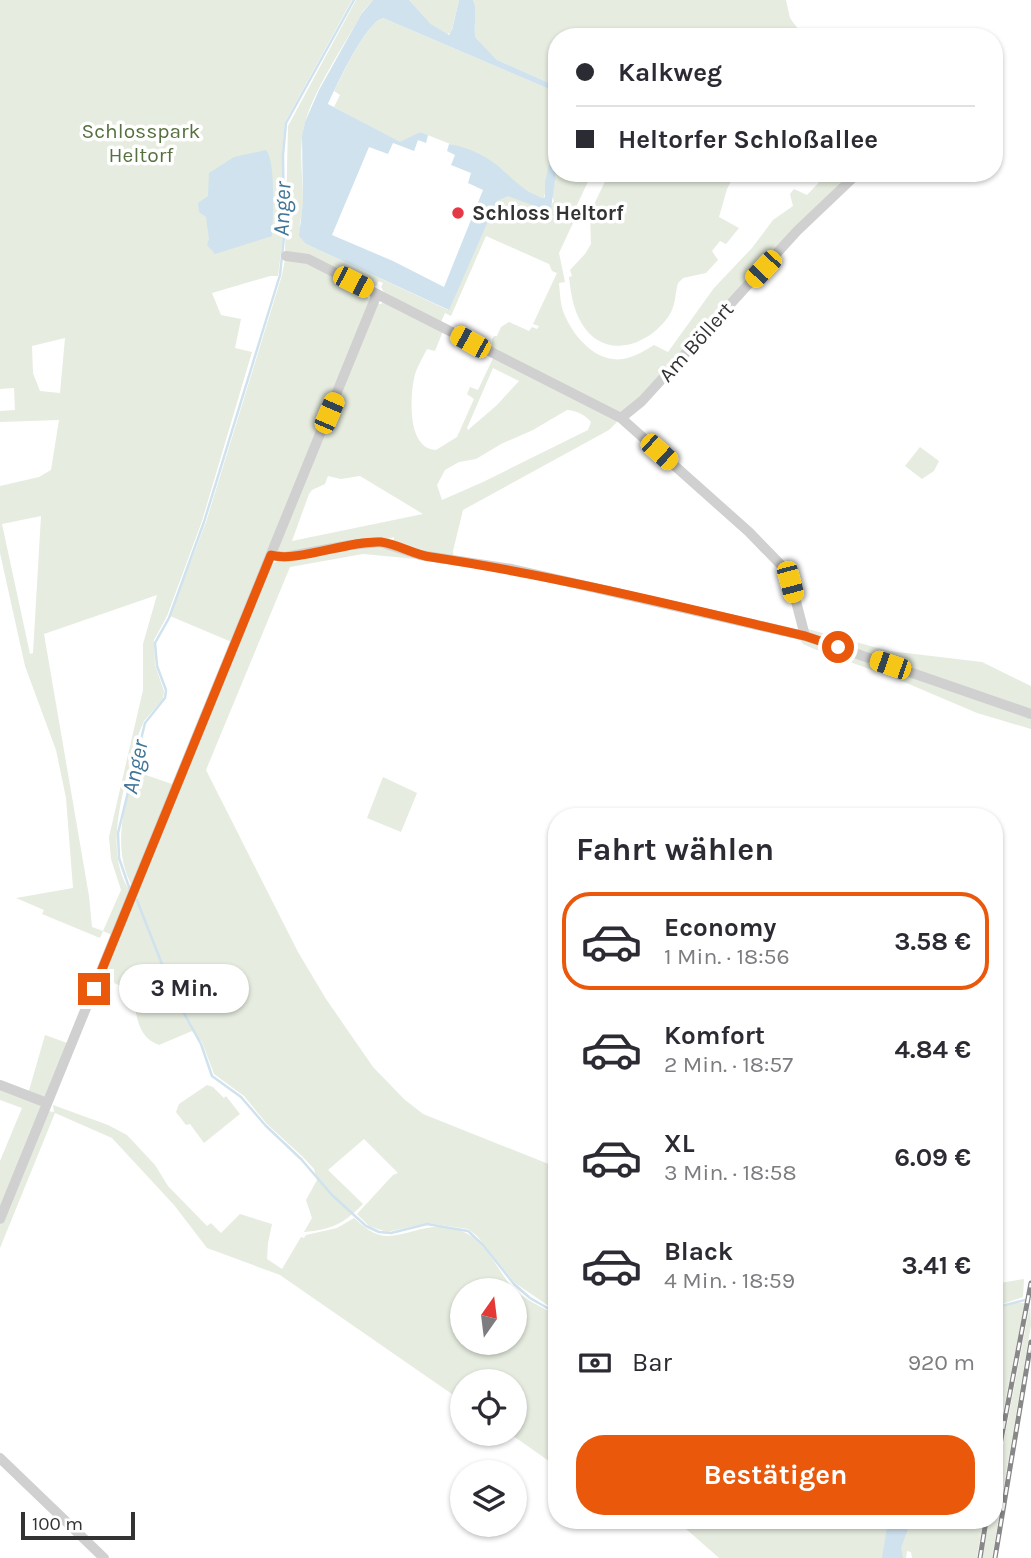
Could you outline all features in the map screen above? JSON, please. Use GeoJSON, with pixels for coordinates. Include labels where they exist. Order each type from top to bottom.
{"type":"FeatureCollection","features":[{"type":"Feature","properties":{"kind":"street","name":"Am Böllert"},"geometry":{"type":"LineString","coordinates":[[621,418],[642,401],[797,231],[849,182]]}},
{"type":"Feature","properties":{"kind":"street"},"geometry":{"type":"LineString","coordinates":[[286,256],[308,259],[621,418],[758,540],[782,566],[790,582],[805,636]]}},
{"type":"Feature","properties":{"kind":"street"},"geometry":{"type":"LineString","coordinates":[[0,1219],[377,294]]}},
{"type":"Feature","properties":{"kind":"street"},"geometry":{"type":"LineString","coordinates":[[271,555],[285,557],[350,545],[385,543],[420,555],[522,571],[805,636],[1031,714]]}},
{"type":"Feature","properties":{"kind":"street"},"geometry":{"type":"LineString","coordinates":[[0,1085],[47,1103]]}},
{"type":"Feature","properties":{"kind":"street"},"geometry":{"type":"LineString","coordinates":[[0,1458],[104,1558]]}},
{"type":"Feature","properties":{"kind":"green space","name":"Schlosspark Heltorf"},"geometry":{"type":"Polygon","coordinates":[[[0,0],[352,0],[285,122],[282,156],[283,237],[278,276],[212,293],[221,315],[241,319],[235,348],[252,352],[202,521],[167,616],[154,640],[155,665],[164,691],[163,699],[144,721],[123,793],[117,856],[131,893],[114,936],[103,931],[100,938],[42,914],[44,910],[16,898],[73,888],[66,798],[56,750],[25,666],[0,553],[0,486],[39,477],[51,470],[59,420],[0,422],[0,411],[15,410],[14,388],[0,389],[0,0]],[[65,338],[32,346],[33,373],[40,391],[60,393],[65,338]],[[41,516],[2,524],[30,654],[33,653],[41,516]],[[157,595],[44,634],[92,927],[103,931],[121,890],[111,859],[109,837],[143,690],[143,644],[157,595]]]}},
{"type":"Feature","properties":{"kind":"green space"},"geometry":{"type":"Polygon","coordinates":[[[356,0],[373,0],[363,11],[320,86],[303,132],[303,203],[300,223],[306,244],[448,310],[497,201],[503,196],[510,196],[548,210],[554,201],[552,196],[554,182],[588,182],[570,220],[573,223],[559,253],[565,282],[559,283],[561,301],[572,329],[586,346],[603,357],[613,359],[639,354],[654,345],[668,352],[714,288],[752,248],[773,220],[793,206],[790,194],[794,189],[807,195],[819,182],[847,182],[640,401],[620,414],[492,350],[492,339],[497,336],[501,327],[509,322],[529,331],[532,327],[537,329],[539,326],[533,324],[557,273],[552,271],[549,264],[486,236],[451,316],[445,313],[440,324],[384,292],[381,287],[383,283],[378,281],[377,285],[372,287],[285,253],[288,126],[356,0]]]}},
{"type":"Feature","properties":{"kind":"green space"},"geometry":{"type":"Polygon","coordinates":[[[409,0],[459,0],[451,33],[447,34],[431,24],[409,0]]]}},
{"type":"Feature","properties":{"kind":"green space"},"geometry":{"type":"Polygon","coordinates":[[[473,0],[786,0],[790,18],[797,28],[548,28],[548,82],[497,60],[476,38],[473,0]]]}},
{"type":"Feature","properties":{"kind":"green space"},"geometry":{"type":"Polygon","coordinates":[[[383,18],[548,89],[548,177],[544,198],[517,184],[488,159],[420,132],[400,143],[334,107],[340,95],[334,91],[362,39],[376,22],[383,18]]]}},
{"type":"Feature","properties":{"kind":"green space"},"geometry":{"type":"Polygon","coordinates":[[[605,182],[730,182],[719,217],[739,228],[726,244],[720,241],[712,251],[718,260],[706,273],[683,278],[678,283],[672,310],[661,325],[639,341],[614,346],[591,336],[576,313],[572,295],[570,270],[591,244],[590,213],[605,182]]]}},
{"type":"Feature","properties":{"kind":"green space"},"geometry":{"type":"Polygon","coordinates":[[[295,258],[368,292],[367,297],[372,302],[234,643],[170,616],[206,522],[285,259],[295,258]]]}},
{"type":"Feature","properties":{"kind":"green space"},"geometry":{"type":"Polygon","coordinates":[[[384,301],[443,331],[435,351],[427,349],[413,383],[412,419],[419,441],[426,447],[436,450],[457,437],[474,399],[467,394],[470,387],[478,390],[494,356],[619,420],[609,430],[463,510],[453,551],[454,559],[394,544],[394,537],[382,541],[280,554],[276,547],[375,304],[384,301]],[[493,368],[467,428],[468,430],[519,381],[493,368]],[[567,410],[476,459],[459,462],[445,470],[437,485],[442,500],[588,430],[591,422],[580,413],[567,410]],[[328,476],[325,484],[309,494],[292,541],[423,514],[360,476],[341,479],[328,476]]]}},
{"type":"Feature","properties":{"kind":"green space"},"geometry":{"type":"Polygon","coordinates":[[[920,447],[939,461],[934,471],[922,479],[905,466],[920,447]]]}},
{"type":"Feature","properties":{"kind":"green space"},"geometry":{"type":"Polygon","coordinates":[[[376,544],[416,559],[363,554],[290,567],[206,770],[298,952],[326,999],[373,1067],[423,1114],[548,1164],[548,1306],[527,1291],[527,1278],[511,1278],[477,1236],[468,1229],[427,1223],[387,1232],[369,1226],[357,1214],[393,1175],[398,1173],[364,1139],[328,1170],[363,1204],[337,1224],[304,1232],[312,1218],[306,1200],[317,1180],[314,1169],[267,1124],[244,1096],[214,1074],[202,1042],[192,1031],[159,1045],[151,1041],[138,1023],[133,991],[100,977],[269,566],[281,559],[376,544]]]}},
{"type":"Feature","properties":{"kind":"green space"},"geometry":{"type":"Polygon","coordinates":[[[804,628],[889,651],[982,662],[1031,686],[1031,712],[813,636],[804,628]]]}},
{"type":"Feature","properties":{"kind":"green space"},"geometry":{"type":"Polygon","coordinates":[[[803,638],[1031,716],[1031,729],[977,713],[897,679],[814,649],[803,644],[800,640],[803,638]]]}},
{"type":"Feature","properties":{"kind":"green space"},"geometry":{"type":"Polygon","coordinates":[[[134,771],[175,785],[133,888],[121,845],[123,815],[134,771]]]}},
{"type":"Feature","properties":{"kind":"green space"},"geometry":{"type":"Polygon","coordinates":[[[383,777],[417,793],[401,832],[367,818],[383,777]]]}},
{"type":"Feature","properties":{"kind":"green space"},"geometry":{"type":"Polygon","coordinates":[[[45,1035],[70,1044],[45,1098],[28,1094],[45,1035]]]}},
{"type":"Feature","properties":{"kind":"green space"},"geometry":{"type":"Polygon","coordinates":[[[207,1085],[224,1098],[226,1096],[240,1114],[204,1143],[190,1124],[186,1125],[176,1112],[179,1104],[207,1085]]]}},
{"type":"Feature","properties":{"kind":"green space"},"geometry":{"type":"Polygon","coordinates":[[[0,1086],[36,1100],[42,1108],[0,1214],[0,1161],[22,1108],[0,1100],[0,1086]]]}},
{"type":"Feature","properties":{"kind":"green space"},"geometry":{"type":"Polygon","coordinates":[[[53,1105],[108,1125],[127,1135],[155,1165],[168,1186],[207,1226],[211,1223],[221,1233],[240,1214],[272,1224],[267,1259],[282,1269],[301,1237],[337,1228],[354,1218],[382,1236],[425,1228],[455,1228],[473,1237],[486,1250],[505,1278],[450,1278],[450,1355],[527,1355],[527,1298],[548,1310],[548,1460],[527,1446],[527,1369],[450,1369],[450,1393],[280,1275],[207,1248],[174,1205],[112,1138],[55,1113],[0,1248],[0,1225],[47,1111],[54,1112],[53,1105]]]}},
{"type":"Feature","properties":{"kind":"green space"},"geometry":{"type":"Polygon","coordinates":[[[1024,1279],[1023,1297],[1003,1304],[1003,1282],[1024,1279]]]}},
{"type":"Feature","properties":{"kind":"green space"},"geometry":{"type":"Polygon","coordinates":[[[1025,1303],[1003,1412],[1003,1307],[1025,1303]]]}},
{"type":"Feature","properties":{"kind":"green space"},"geometry":{"type":"Polygon","coordinates":[[[1030,1305],[1031,1325],[1003,1492],[1003,1445],[1030,1305]]]}},
{"type":"Feature","properties":{"kind":"green space"},"geometry":{"type":"Polygon","coordinates":[[[686,1529],[982,1529],[977,1558],[912,1558],[911,1552],[907,1551],[906,1558],[719,1558],[686,1529]]]}},
{"type":"Feature","properties":{"kind":"green space"},"geometry":{"type":"Polygon","coordinates":[[[987,1529],[997,1529],[992,1558],[982,1558],[987,1529]]]}},
{"type":"Feature","properties":{"kind":"water"},"geometry":{"type":"Polygon","coordinates":[[[373,0],[409,0],[431,24],[449,35],[459,0],[473,0],[476,38],[497,60],[548,82],[548,89],[383,18],[376,22],[360,42],[328,104],[400,142],[420,132],[428,135],[426,143],[418,140],[414,151],[393,143],[388,154],[369,147],[332,235],[393,261],[444,287],[483,190],[468,183],[471,173],[451,165],[455,155],[447,151],[449,144],[472,150],[486,158],[523,187],[543,198],[548,169],[548,182],[555,182],[551,209],[545,210],[508,196],[497,201],[449,310],[306,244],[299,236],[303,202],[302,136],[305,122],[319,90],[362,13],[373,0]]]}},
{"type":"Feature","properties":{"kind":"water"},"geometry":{"type":"Polygon","coordinates":[[[266,150],[273,178],[272,236],[215,254],[207,245],[209,239],[206,217],[199,212],[198,203],[208,196],[209,173],[234,157],[266,150]]]}},
{"type":"Feature","properties":{"kind":"water"},"geometry":{"type":"Polygon","coordinates":[[[887,1529],[908,1529],[901,1548],[903,1558],[882,1558],[887,1529]]]}},
{"type":"Feature","properties":{"kind":"waterway","name":"Anger"},"geometry":{"type":"LineString","coordinates":[[130,890],[119,858],[118,833],[145,723],[165,698],[166,690],[157,666],[155,643],[169,618],[204,522],[280,275],[284,237],[283,155],[286,123],[354,0]]}},
{"type":"Feature","properties":{"kind":"waterway","name":"Anger"},"geometry":{"type":"LineString","coordinates":[[136,898],[175,997],[201,1044],[212,1076],[241,1097],[332,1195],[366,1226],[379,1232],[391,1233],[427,1224],[468,1231],[483,1245],[514,1284],[548,1308]]}},
{"type":"Feature","properties":{"kind":"waterway","name":"Anger"},"geometry":{"type":"LineString","coordinates":[[1003,1306],[1025,1300]]}},
{"type":"Feature","properties":{"kind":"railway"},"geometry":{"type":"LineString","coordinates":[[1003,1429],[1031,1283]]}},
{"type":"Feature","properties":{"kind":"railway"},"geometry":{"type":"LineString","coordinates":[[1003,1510],[1031,1342]]}},
{"type":"Feature","properties":{"kind":"railway"},"geometry":{"type":"LineString","coordinates":[[980,1558],[985,1529]]}},
{"type":"Feature","properties":{"kind":"railway"},"geometry":{"type":"LineString","coordinates":[[995,1558],[1000,1529]]}},
{"type":"Feature","properties":{"kind":"place","name":"Schloss Heltorf"},"geometry":{"type":"Point","coordinates":[458,213]}},
{"type":"Feature","properties":{"kind":"route"},"geometry":{"type":"LineString","coordinates":[[94,989],[271,555],[285,557],[350,545],[385,543],[420,555],[527,572],[719,615],[838,647]]}}]}
